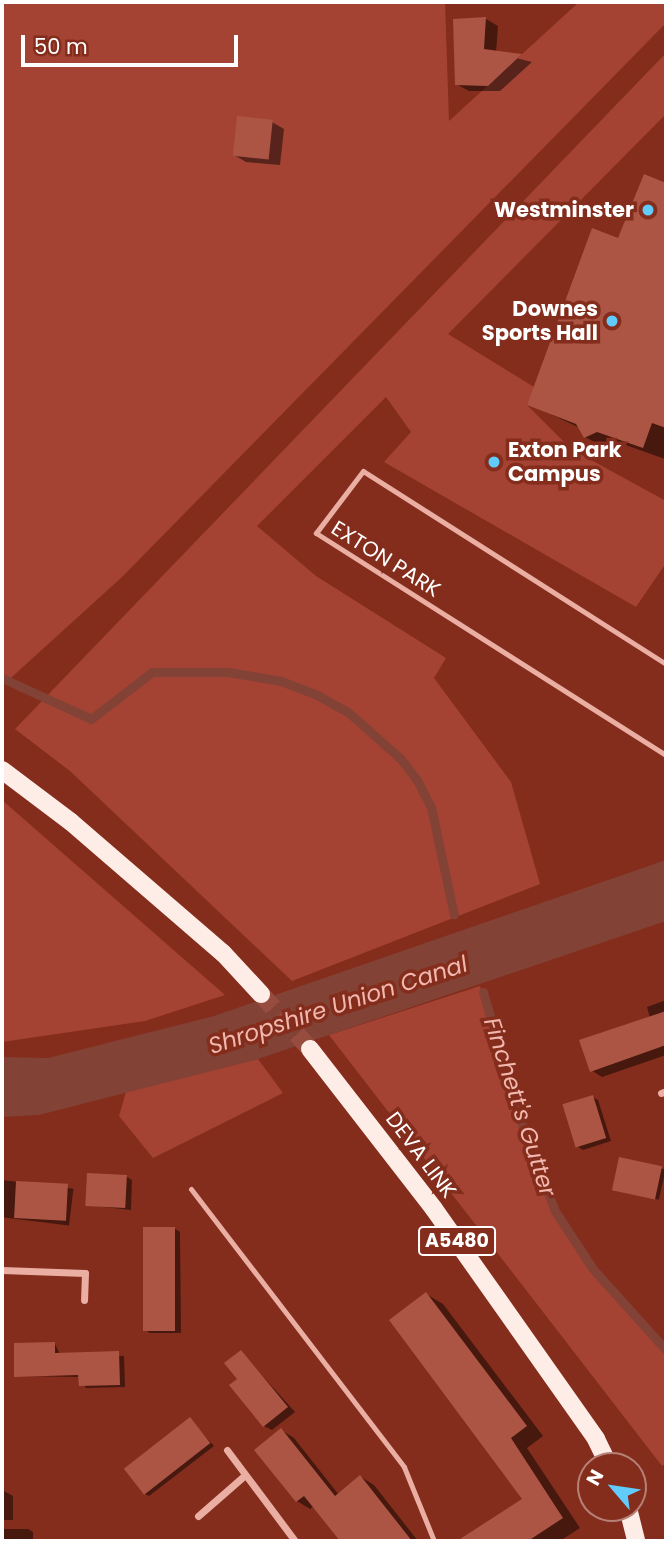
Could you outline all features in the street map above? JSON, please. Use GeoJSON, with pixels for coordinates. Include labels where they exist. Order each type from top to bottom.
{"type":"FeatureCollection","features":[{"type":"Feature","properties":{"kind":"main road"},"geometry":{"type":"LineString","coordinates":[[2,770],[102,848],[223,953],[261,994]]}},
{"type":"Feature","properties":{"kind":"main road","name":"DEVA LINK"},"geometry":{"type":"LineString","coordinates":[[310,1049],[434,1209],[596,1439],[602,1452]]}},
{"type":"Feature","properties":{"kind":"main road"},"geometry":{"type":"LineString","coordinates":[[631,1522],[636,1541]]}},
{"type":"Feature","properties":{"kind":"street"},"geometry":{"type":"LineString","coordinates":[[2,1270],[85,1273],[84,1300]]}},
{"type":"Feature","properties":{"kind":"street"},"geometry":{"type":"LineString","coordinates":[[227,1450],[295,1541]]}},
{"type":"Feature","properties":{"kind":"street"},"geometry":{"type":"LineString","coordinates":[[198,1516],[245,1475]]}},
{"type":"Feature","properties":{"kind":"lane","name":"EXTON PARK"},"geometry":{"type":"LineString","coordinates":[[666,664],[362,471],[316,533],[666,754]]}},
{"type":"Feature","properties":{"kind":"lane"},"geometry":{"type":"LineString","coordinates":[[191,1189],[404,1467],[434,1541]]}},
{"type":"Feature","properties":{"kind":"shaded area"},"geometry":{"type":"Polygon","coordinates":[[[2,2],[445,2],[449,121],[579,2],[666,2],[666,23],[122,577],[2,686],[2,2]]]}},
{"type":"Feature","properties":{"kind":"shaded area"},"geometry":{"type":"Polygon","coordinates":[[[666,53],[666,114],[448,334],[534,387],[527,405],[571,449],[666,501],[666,563],[636,607],[384,462],[411,432],[386,397],[257,526],[316,576],[446,658],[434,678],[511,782],[540,884],[292,981],[70,771],[15,729],[666,53]]]}},
{"type":"Feature","properties":{"kind":"shaded area"},"geometry":{"type":"Polygon","coordinates":[[[2,800],[225,995],[145,1021],[2,1042],[2,800]]]}},
{"type":"Feature","properties":{"kind":"shaded area"},"geometry":{"type":"Polygon","coordinates":[[[480,986],[520,1119],[555,1211],[593,1269],[666,1350],[666,1463],[662,1466],[329,1035],[480,986]]]}},
{"type":"Feature","properties":{"kind":"shaded area"},"geometry":{"type":"Polygon","coordinates":[[[258,1059],[283,1093],[153,1158],[119,1116],[126,1092],[258,1059]]]}},
{"type":"Feature","properties":{"kind":"water","name":"Shropshire Union Canal"},"geometry":{"type":"Polygon","coordinates":[[[666,860],[666,921],[258,1059],[39,1115],[2,1117],[2,1057],[48,1058],[214,1016],[666,860]]]}},
{"type":"Feature","properties":{"kind":"building"},"geometry":{"type":"Polygon","coordinates":[[[486,17],[484,49],[522,54],[488,86],[455,85],[453,19],[486,17]]]}},
{"type":"Feature","properties":{"kind":"building"},"geometry":{"type":"Polygon","coordinates":[[[237,116],[273,120],[269,160],[233,156],[237,116]]]}},
{"type":"Feature","properties":{"kind":"building","name":"Downes Sports Hall"},"geometry":{"type":"Polygon","coordinates":[[[644,174],[666,183],[666,428],[652,423],[643,448],[597,432],[584,438],[576,424],[527,405],[592,228],[618,238],[644,174]]]}},
{"type":"Feature","properties":{"kind":"building"},"geometry":{"type":"Polygon","coordinates":[[[666,1011],[666,1045],[590,1072],[579,1040],[666,1011]]]}},
{"type":"Feature","properties":{"kind":"building"},"geometry":{"type":"Polygon","coordinates":[[[593,1095],[606,1138],[576,1147],[562,1104],[593,1095]]]}},
{"type":"Feature","properties":{"kind":"building"},"geometry":{"type":"Polygon","coordinates":[[[619,1157],[662,1166],[655,1199],[612,1190],[619,1157]]]}},
{"type":"Feature","properties":{"kind":"building"},"geometry":{"type":"Polygon","coordinates":[[[87,1173],[127,1175],[125,1208],[85,1206],[87,1173]]]}},
{"type":"Feature","properties":{"kind":"building"},"geometry":{"type":"Polygon","coordinates":[[[16,1181],[68,1184],[66,1221],[14,1218],[16,1181]]]}},
{"type":"Feature","properties":{"kind":"building"},"geometry":{"type":"Polygon","coordinates":[[[143,1227],[175,1227],[175,1331],[143,1331],[143,1227]]]}},
{"type":"Feature","properties":{"kind":"building"},"geometry":{"type":"Polygon","coordinates":[[[426,1292],[527,1426],[511,1438],[563,1518],[528,1541],[457,1541],[522,1499],[389,1320],[426,1292]]]}},
{"type":"Feature","properties":{"kind":"building"},"geometry":{"type":"Polygon","coordinates":[[[55,1342],[55,1353],[119,1351],[120,1385],[79,1386],[78,1375],[14,1377],[14,1343],[55,1342]]]}},
{"type":"Feature","properties":{"kind":"building"},"geometry":{"type":"Polygon","coordinates":[[[241,1350],[288,1407],[263,1427],[229,1385],[237,1379],[224,1363],[241,1350]]]}},
{"type":"Feature","properties":{"kind":"building"},"geometry":{"type":"Polygon","coordinates":[[[190,1417],[210,1443],[144,1495],[124,1469],[190,1417]]]}},
{"type":"Feature","properties":{"kind":"building"},"geometry":{"type":"Polygon","coordinates":[[[281,1428],[335,1496],[360,1475],[412,1541],[340,1541],[304,1496],[296,1502],[254,1450],[281,1428]]]}},
{"type":"Feature","properties":{"kind":"waterway","name":"Finchett's Gutter"},"geometry":{"type":"LineString","coordinates":[[2,678],[91,719],[152,672],[228,672],[281,681],[317,695],[348,712],[401,759],[417,780],[431,807],[454,915]]}},
{"type":"Feature","properties":{"kind":"waterway","name":"Finchett's Gutter"},"geometry":{"type":"LineString","coordinates":[[483,992],[520,1119],[555,1211],[593,1269],[666,1350]]}},
{"type":"Feature","properties":{"kind":"tunnel"},"geometry":{"type":"LineString","coordinates":[[261,994],[310,1049]]}},
{"type":"Feature","properties":{"kind":"place","name":"Westminster"},"geometry":{"type":"Point","coordinates":[648,210]}},
{"type":"Feature","properties":{"kind":"place","name":"Downes Sports Hall"},"geometry":{"type":"Point","coordinates":[612,321]}},
{"type":"Feature","properties":{"kind":"place","name":"Exton Park Campus"},"geometry":{"type":"Point","coordinates":[494,462]}}]}
